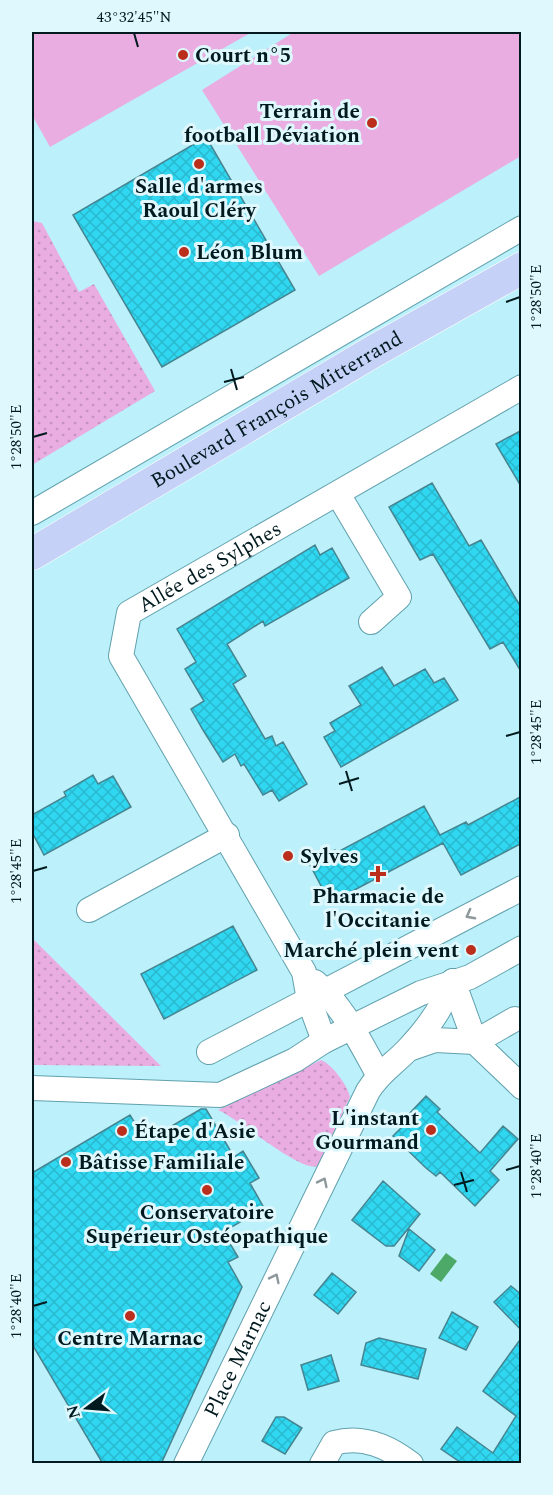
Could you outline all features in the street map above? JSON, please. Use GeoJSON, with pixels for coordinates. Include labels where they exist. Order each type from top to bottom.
{"type":"FeatureCollection","features":[{"type":"Feature","properties":{"kind":"main road","name":"Boulevard François Mitterrand"},"geometry":{"type":"LineString","coordinates":[[32,554],[374,351],[522,268]]}},
{"type":"Feature","properties":{"kind":"street"},"geometry":{"type":"LineString","coordinates":[[32,513],[522,228]]}},
{"type":"Feature","properties":{"kind":"street","name":"Allée des Sylphes"},"geometry":{"type":"LineString","coordinates":[[378,1074],[352,1027],[318,996],[227,835],[121,656],[129,613],[522,387]]}},
{"type":"Feature","properties":{"kind":"street"},"geometry":{"type":"LineString","coordinates":[[338,494],[399,597],[371,622]]}},
{"type":"Feature","properties":{"kind":"street"},"geometry":{"type":"LineString","coordinates":[[89,910],[227,835]]}},
{"type":"Feature","properties":{"kind":"street"},"geometry":{"type":"LineString","coordinates":[[208,1052],[522,888]]}},
{"type":"Feature","properties":{"kind":"street"},"geometry":{"type":"LineString","coordinates":[[32,1089],[220,1095],[295,1060],[324,1041],[352,1027],[453,981],[470,977],[522,948]]}},
{"type":"Feature","properties":{"kind":"street"},"geometry":{"type":"LineString","coordinates":[[453,981],[464,1018],[475,1042],[522,1087]]}},
{"type":"Feature","properties":{"kind":"street"},"geometry":{"type":"LineString","coordinates":[[378,1074],[409,1049],[438,1014],[453,981]]}},
{"type":"Feature","properties":{"kind":"street","name":"Allée des Sylphes"},"geometry":{"type":"LineString","coordinates":[[318,996],[324,1041]]}},
{"type":"Feature","properties":{"kind":"street"},"geometry":{"type":"LineString","coordinates":[[409,1049],[435,1040],[475,1042],[519,1020]]}},
{"type":"Feature","properties":{"kind":"street","name":"Place Marnac"},"geometry":{"type":"LineString","coordinates":[[186,1464],[287,1253],[378,1074]]}},
{"type":"Feature","properties":{"kind":"street"},"geometry":{"type":"LineString","coordinates":[[322,1464],[334,1443],[350,1439],[392,1449],[411,1464]]}},
{"type":"Feature","properties":{"kind":"shaded area"},"geometry":{"type":"Polygon","coordinates":[[[32,32],[252,32],[50,147],[32,115],[32,32]]]}},
{"type":"Feature","properties":{"kind":"shaded area","name":"Terrain de football Déviation"},"geometry":{"type":"Polygon","coordinates":[[[294,32],[521,32],[521,156],[319,276],[202,90],[294,32]]]}},
{"type":"Feature","properties":{"kind":"shaded area"},"geometry":{"type":"Polygon","coordinates":[[[32,221],[42,223],[79,292],[94,284],[155,391],[32,465],[32,221]]]}},
{"type":"Feature","properties":{"kind":"shaded area"},"geometry":{"type":"Polygon","coordinates":[[[32,938],[161,1066],[32,1065],[32,938]]]}},
{"type":"Feature","properties":{"kind":"shaded area"},"geometry":{"type":"Polygon","coordinates":[[[321,1060],[339,1076],[350,1097],[318,1166],[310,1166],[284,1154],[218,1110],[321,1060]]]}},
{"type":"Feature","properties":{"kind":"shaded area"},"geometry":{"type":"Polygon","coordinates":[[[446,1253],[457,1261],[441,1282],[430,1274],[446,1253]]]}},
{"type":"Feature","properties":{"kind":"building","name":"Léon Blum"},"geometry":{"type":"Polygon","coordinates":[[[206,137],[295,290],[162,367],[73,215],[206,137]]]}},
{"type":"Feature","properties":{"kind":"building"},"geometry":{"type":"Polygon","coordinates":[[[522,430],[522,488],[496,444],[522,430]]]}},
{"type":"Feature","properties":{"kind":"building"},"geometry":{"type":"Polygon","coordinates":[[[432,483],[469,546],[481,540],[522,609],[522,673],[503,642],[490,649],[433,554],[420,560],[389,507],[432,483]]]}},
{"type":"Feature","properties":{"kind":"building"},"geometry":{"type":"Polygon","coordinates":[[[315,545],[320,555],[332,548],[349,578],[265,626],[263,621],[227,644],[246,676],[233,684],[265,739],[272,736],[276,746],[283,742],[307,784],[279,801],[272,790],[263,795],[244,764],[241,766],[235,754],[223,762],[203,730],[191,709],[204,701],[185,669],[196,662],[177,629],[315,545]]]}},
{"type":"Feature","properties":{"kind":"building"},"geometry":{"type":"Polygon","coordinates":[[[382,667],[394,686],[425,669],[434,683],[444,678],[458,700],[341,767],[324,737],[335,731],[330,723],[361,705],[349,686],[382,667]]]}},
{"type":"Feature","properties":{"kind":"building"},"geometry":{"type":"Polygon","coordinates":[[[93,775],[98,784],[113,776],[131,807],[44,855],[32,832],[32,815],[66,796],[64,792],[93,775]]]}},
{"type":"Feature","properties":{"kind":"building"},"geometry":{"type":"Polygon","coordinates":[[[522,796],[522,843],[461,875],[443,843],[330,903],[309,863],[335,850],[336,853],[424,806],[440,835],[466,822],[468,825],[522,796]]]}},
{"type":"Feature","properties":{"kind":"building"},"geometry":{"type":"Polygon","coordinates":[[[233,926],[257,970],[164,1019],[141,974],[233,926]]]}},
{"type":"Feature","properties":{"kind":"building"},"geometry":{"type":"Polygon","coordinates":[[[426,1096],[440,1109],[437,1112],[480,1153],[503,1126],[518,1139],[490,1171],[499,1180],[475,1206],[440,1172],[436,1176],[393,1136],[410,1119],[407,1116],[426,1096]]]}},
{"type":"Feature","properties":{"kind":"building","name":"Centre Marnac"},"geometry":{"type":"Polygon","coordinates":[[[201,1109],[206,1109],[234,1157],[243,1151],[259,1178],[250,1183],[264,1208],[223,1232],[238,1257],[228,1262],[242,1287],[161,1464],[103,1464],[32,1344],[32,1173],[130,1115],[146,1141],[201,1109]]]}},
{"type":"Feature","properties":{"kind":"building"},"geometry":{"type":"Polygon","coordinates":[[[383,1181],[420,1214],[394,1246],[386,1246],[352,1220],[383,1181]]]}},
{"type":"Feature","properties":{"kind":"building"},"geometry":{"type":"Polygon","coordinates":[[[409,1229],[435,1250],[419,1271],[399,1256],[409,1229]]]}},
{"type":"Feature","properties":{"kind":"building"},"geometry":{"type":"Polygon","coordinates":[[[332,1273],[356,1292],[338,1314],[314,1295],[332,1273]]]}},
{"type":"Feature","properties":{"kind":"building"},"geometry":{"type":"Polygon","coordinates":[[[511,1286],[522,1295],[522,1331],[494,1302],[511,1286]]]}},
{"type":"Feature","properties":{"kind":"building"},"geometry":{"type":"Polygon","coordinates":[[[452,1312],[478,1327],[466,1350],[439,1338],[452,1312]]]}},
{"type":"Feature","properties":{"kind":"building"},"geometry":{"type":"Polygon","coordinates":[[[522,1337],[522,1464],[463,1464],[441,1449],[457,1427],[493,1453],[516,1416],[483,1391],[522,1337]]]}},
{"type":"Feature","properties":{"kind":"building"},"geometry":{"type":"Polygon","coordinates":[[[379,1338],[426,1349],[418,1379],[361,1365],[366,1343],[379,1338]]]}},
{"type":"Feature","properties":{"kind":"building"},"geometry":{"type":"Polygon","coordinates":[[[331,1355],[339,1381],[308,1390],[301,1365],[331,1355]]]}},
{"type":"Feature","properties":{"kind":"building"},"geometry":{"type":"Polygon","coordinates":[[[276,1417],[284,1417],[302,1428],[285,1454],[262,1441],[276,1417]]]}},
{"type":"Feature","properties":{"kind":"place","name":"Court n°5"},"geometry":{"type":"Point","coordinates":[183,55]}},
{"type":"Feature","properties":{"kind":"place","name":"Terrain de football Déviation"},"geometry":{"type":"Point","coordinates":[372,123]}},
{"type":"Feature","properties":{"kind":"place","name":"Salle d'armes Raoul Cléry"},"geometry":{"type":"Point","coordinates":[199,164]}},
{"type":"Feature","properties":{"kind":"place","name":"Léon Blum"},"geometry":{"type":"Point","coordinates":[184,252]}},
{"type":"Feature","properties":{"kind":"place","name":"Sylves"},"geometry":{"type":"Point","coordinates":[288,856]}},
{"type":"Feature","properties":{"kind":"place","name":"Pharmacie de l'Occitanie"},"geometry":{"type":"Point","coordinates":[378,874]}},
{"type":"Feature","properties":{"kind":"place","name":"Marché plein vent"},"geometry":{"type":"Point","coordinates":[471,950]}},
{"type":"Feature","properties":{"kind":"place","name":"L'instant Gourmand"},"geometry":{"type":"Point","coordinates":[431,1130]}},
{"type":"Feature","properties":{"kind":"place","name":"Étape d'Asie"},"geometry":{"type":"Point","coordinates":[122,1131]}},
{"type":"Feature","properties":{"kind":"place","name":"Bâtisse Familiale"},"geometry":{"type":"Point","coordinates":[66,1162]}},
{"type":"Feature","properties":{"kind":"place","name":"Conservatoire Supérieur Ostéopathique"},"geometry":{"type":"Point","coordinates":[207,1190]}},
{"type":"Feature","properties":{"kind":"place","name":"Centre Marnac"},"geometry":{"type":"Point","coordinates":[130,1316]}}]}
